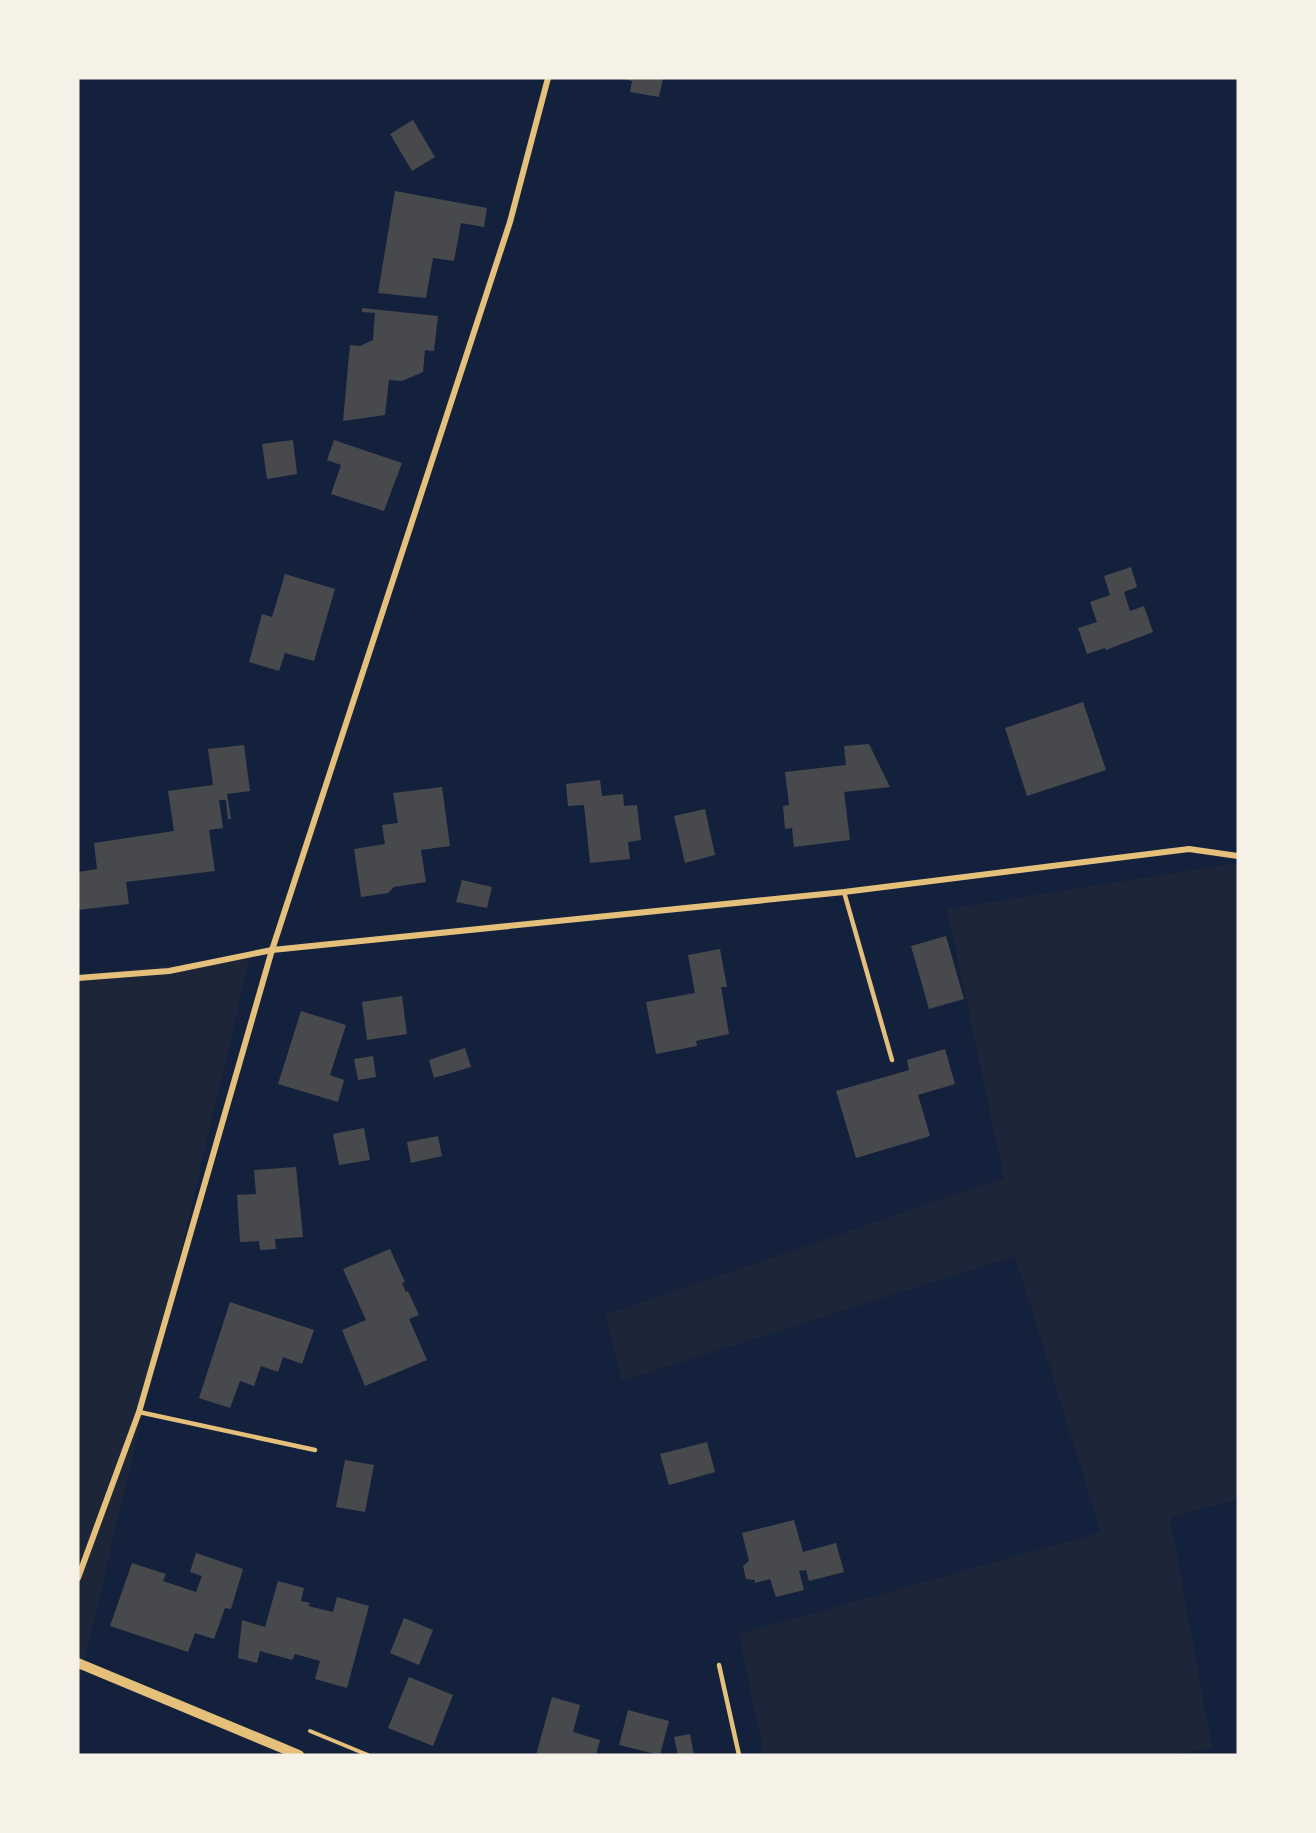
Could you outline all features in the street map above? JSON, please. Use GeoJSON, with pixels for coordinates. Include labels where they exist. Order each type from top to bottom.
{"type":"FeatureCollection","features":[{"type":"Feature","properties":{"kind":"street"},"geometry":{"type":"LineString","coordinates":[[78,1578],[138,1412],[272,950],[510,222],[548,78]]}},
{"type":"Feature","properties":{"kind":"street"},"geometry":{"type":"LineString","coordinates":[[78,978],[169,971],[272,950],[844,892],[1189,849],[1238,856]]}},
{"type":"Feature","properties":{"kind":"street"},"geometry":{"type":"LineString","coordinates":[[78,1663],[300,1755]]}},
{"type":"Feature","properties":{"kind":"lane"},"geometry":{"type":"LineString","coordinates":[[844,892],[892,1060]]}},
{"type":"Feature","properties":{"kind":"lane"},"geometry":{"type":"LineString","coordinates":[[138,1412],[315,1450]]}},
{"type":"Feature","properties":{"kind":"lane"},"geometry":{"type":"LineString","coordinates":[[719,1665],[740,1755]]}},
{"type":"Feature","properties":{"kind":"shaded area"},"geometry":{"type":"Polygon","coordinates":[[[1238,863],[1238,1499],[1170,1518],[1212,1748],[1172,1755],[764,1755],[739,1634],[1101,1532],[1015,1256],[622,1381],[605,1315],[1004,1178],[947,909],[1238,863]]]}},
{"type":"Feature","properties":{"kind":"shaded area"},"geometry":{"type":"Polygon","coordinates":[[[250,957],[78,1688],[78,975],[250,957]]]}},
{"type":"Feature","properties":{"kind":"building"},"geometry":{"type":"Polygon","coordinates":[[[621,78],[663,78],[659,97],[630,92],[632,81],[621,78]]]}},
{"type":"Feature","properties":{"kind":"building"},"geometry":{"type":"Polygon","coordinates":[[[413,120],[435,157],[412,171],[390,134],[413,120]]]}},
{"type":"Feature","properties":{"kind":"building"},"geometry":{"type":"Polygon","coordinates":[[[395,191],[487,208],[484,227],[461,223],[454,261],[433,258],[426,298],[378,293],[395,191]]]}},
{"type":"Feature","properties":{"kind":"building"},"geometry":{"type":"Polygon","coordinates":[[[362,308],[438,316],[434,351],[425,350],[423,372],[402,381],[389,380],[385,415],[343,421],[350,345],[360,346],[373,340],[375,313],[362,312],[362,308]]]}},
{"type":"Feature","properties":{"kind":"building"},"geometry":{"type":"Polygon","coordinates":[[[293,440],[297,474],[267,479],[262,444],[293,440]]]}},
{"type":"Feature","properties":{"kind":"building"},"geometry":{"type":"Polygon","coordinates":[[[334,440],[402,463],[384,511],[331,494],[341,465],[327,460],[334,440]]]}},
{"type":"Feature","properties":{"kind":"building"},"geometry":{"type":"Polygon","coordinates":[[[1131,567],[1137,587],[1124,592],[1130,611],[1144,606],[1153,632],[1106,650],[1105,648],[1087,654],[1078,628],[1097,622],[1090,602],[1110,595],[1104,576],[1131,567]]]}},
{"type":"Feature","properties":{"kind":"building"},"geometry":{"type":"Polygon","coordinates":[[[285,574],[335,589],[314,661],[285,653],[279,671],[249,662],[262,614],[272,617],[285,574]]]}},
{"type":"Feature","properties":{"kind":"building"},"geometry":{"type":"Polygon","coordinates":[[[1083,702],[1106,770],[1027,796],[1005,728],[1083,702]]]}},
{"type":"Feature","properties":{"kind":"building"},"geometry":{"type":"Polygon","coordinates":[[[869,744],[890,787],[844,792],[850,840],[794,847],[792,828],[785,829],[783,806],[789,805],[785,772],[846,765],[844,746],[869,744]]]}},
{"type":"Feature","properties":{"kind":"building"},"geometry":{"type":"Polygon","coordinates":[[[244,745],[250,791],[227,794],[231,819],[228,819],[226,800],[219,800],[223,828],[209,830],[215,871],[126,882],[129,904],[78,910],[78,872],[97,869],[94,843],[174,831],[168,791],[213,785],[208,749],[244,745]]]}},
{"type":"Feature","properties":{"kind":"building"},"geometry":{"type":"Polygon","coordinates":[[[600,780],[602,796],[623,794],[624,806],[637,805],[641,840],[628,842],[630,859],[590,863],[584,805],[568,806],[566,784],[600,780]]]}},
{"type":"Feature","properties":{"kind":"building"},"geometry":{"type":"Polygon","coordinates":[[[442,787],[450,846],[421,850],[426,882],[394,887],[388,893],[361,897],[354,849],[385,844],[382,825],[398,823],[393,793],[442,787]]]}},
{"type":"Feature","properties":{"kind":"building"},"geometry":{"type":"Polygon","coordinates":[[[705,809],[715,855],[685,863],[674,816],[705,809]]]}},
{"type":"Feature","properties":{"kind":"building"},"geometry":{"type":"Polygon","coordinates":[[[462,880],[492,887],[487,908],[456,902],[462,880]]]}},
{"type":"Feature","properties":{"kind":"building"},"geometry":{"type":"Polygon","coordinates":[[[946,936],[964,999],[929,1009],[911,946],[946,936]]]}},
{"type":"Feature","properties":{"kind":"building"},"geometry":{"type":"Polygon","coordinates":[[[720,949],[727,987],[721,987],[729,1034],[696,1041],[697,1046],[656,1054],[646,1002],[695,993],[688,955],[720,949]]]}},
{"type":"Feature","properties":{"kind":"building"},"geometry":{"type":"Polygon","coordinates":[[[402,996],[407,1034],[367,1040],[362,1002],[402,996]]]}},
{"type":"Feature","properties":{"kind":"building"},"geometry":{"type":"Polygon","coordinates":[[[301,1011],[346,1025],[330,1075],[344,1080],[338,1102],[278,1084],[301,1011]]]}},
{"type":"Feature","properties":{"kind":"building"},"geometry":{"type":"Polygon","coordinates":[[[465,1048],[471,1067],[434,1078],[429,1060],[465,1048]]]}},
{"type":"Feature","properties":{"kind":"building"},"geometry":{"type":"Polygon","coordinates":[[[945,1049],[955,1084],[918,1095],[930,1136],[856,1158],[836,1091],[909,1070],[907,1060],[945,1049]]]}},
{"type":"Feature","properties":{"kind":"building"},"geometry":{"type":"Polygon","coordinates":[[[373,1056],[376,1077],[358,1080],[354,1059],[373,1056]]]}},
{"type":"Feature","properties":{"kind":"building"},"geometry":{"type":"Polygon","coordinates":[[[364,1128],[370,1160],[339,1165],[333,1134],[364,1128]]]}},
{"type":"Feature","properties":{"kind":"building"},"geometry":{"type":"Polygon","coordinates":[[[438,1136],[442,1156],[411,1163],[407,1142],[438,1136]]]}},
{"type":"Feature","properties":{"kind":"building"},"geometry":{"type":"Polygon","coordinates":[[[296,1167],[303,1237],[275,1239],[276,1249],[260,1250],[259,1241],[240,1242],[237,1195],[256,1194],[254,1170],[296,1167]]]}},
{"type":"Feature","properties":{"kind":"building"},"geometry":{"type":"Polygon","coordinates":[[[390,1249],[405,1282],[402,1283],[419,1315],[409,1319],[427,1360],[365,1386],[342,1330],[366,1320],[343,1269],[390,1249]]]}},
{"type":"Feature","properties":{"kind":"building"},"geometry":{"type":"Polygon","coordinates":[[[230,1302],[314,1330],[302,1364],[283,1357],[278,1372],[261,1366],[254,1386],[240,1381],[230,1408],[199,1398],[230,1302]]]}},
{"type":"Feature","properties":{"kind":"building"},"geometry":{"type":"Polygon","coordinates":[[[707,1442],[715,1472],[669,1485],[660,1454],[707,1442]]]}},
{"type":"Feature","properties":{"kind":"building"},"geometry":{"type":"Polygon","coordinates":[[[345,1460],[374,1465],[365,1512],[336,1507],[345,1460]]]}},
{"type":"Feature","properties":{"kind":"building"},"geometry":{"type":"Polygon","coordinates":[[[794,1520],[803,1552],[836,1543],[844,1572],[809,1581],[806,1570],[799,1571],[804,1590],[776,1597],[770,1579],[755,1583],[755,1580],[746,1579],[743,1566],[749,1561],[742,1533],[794,1520]]]}},
{"type":"Feature","properties":{"kind":"building"},"geometry":{"type":"Polygon","coordinates":[[[196,1553],[243,1569],[231,1609],[225,1608],[214,1639],[195,1633],[188,1652],[110,1626],[132,1563],[166,1574],[163,1581],[196,1592],[202,1576],[190,1572],[196,1553]]]}},
{"type":"Feature","properties":{"kind":"building"},"geometry":{"type":"Polygon","coordinates":[[[278,1581],[304,1588],[301,1601],[310,1603],[308,1606],[333,1612],[337,1597],[369,1606],[347,1688],[315,1679],[320,1661],[295,1654],[292,1660],[260,1651],[257,1663],[238,1658],[242,1620],[265,1627],[278,1581]]]}},
{"type":"Feature","properties":{"kind":"building"},"geometry":{"type":"Polygon","coordinates":[[[404,1618],[433,1630],[419,1665],[390,1653],[404,1618]]]}},
{"type":"Feature","properties":{"kind":"building"},"geometry":{"type":"Polygon","coordinates":[[[409,1677],[453,1695],[433,1746],[388,1728],[409,1677]]]}},
{"type":"Feature","properties":{"kind":"building"},"geometry":{"type":"Polygon","coordinates":[[[552,1697],[580,1705],[573,1732],[600,1740],[596,1755],[536,1755],[552,1697]]]}},
{"type":"Feature","properties":{"kind":"building"},"geometry":{"type":"Polygon","coordinates":[[[628,1710],[669,1721],[660,1755],[619,1745],[628,1710]]]}},
{"type":"Feature","properties":{"kind":"building"},"geometry":{"type":"Polygon","coordinates":[[[690,1734],[694,1755],[678,1755],[674,1737],[690,1734]]]}}]}
